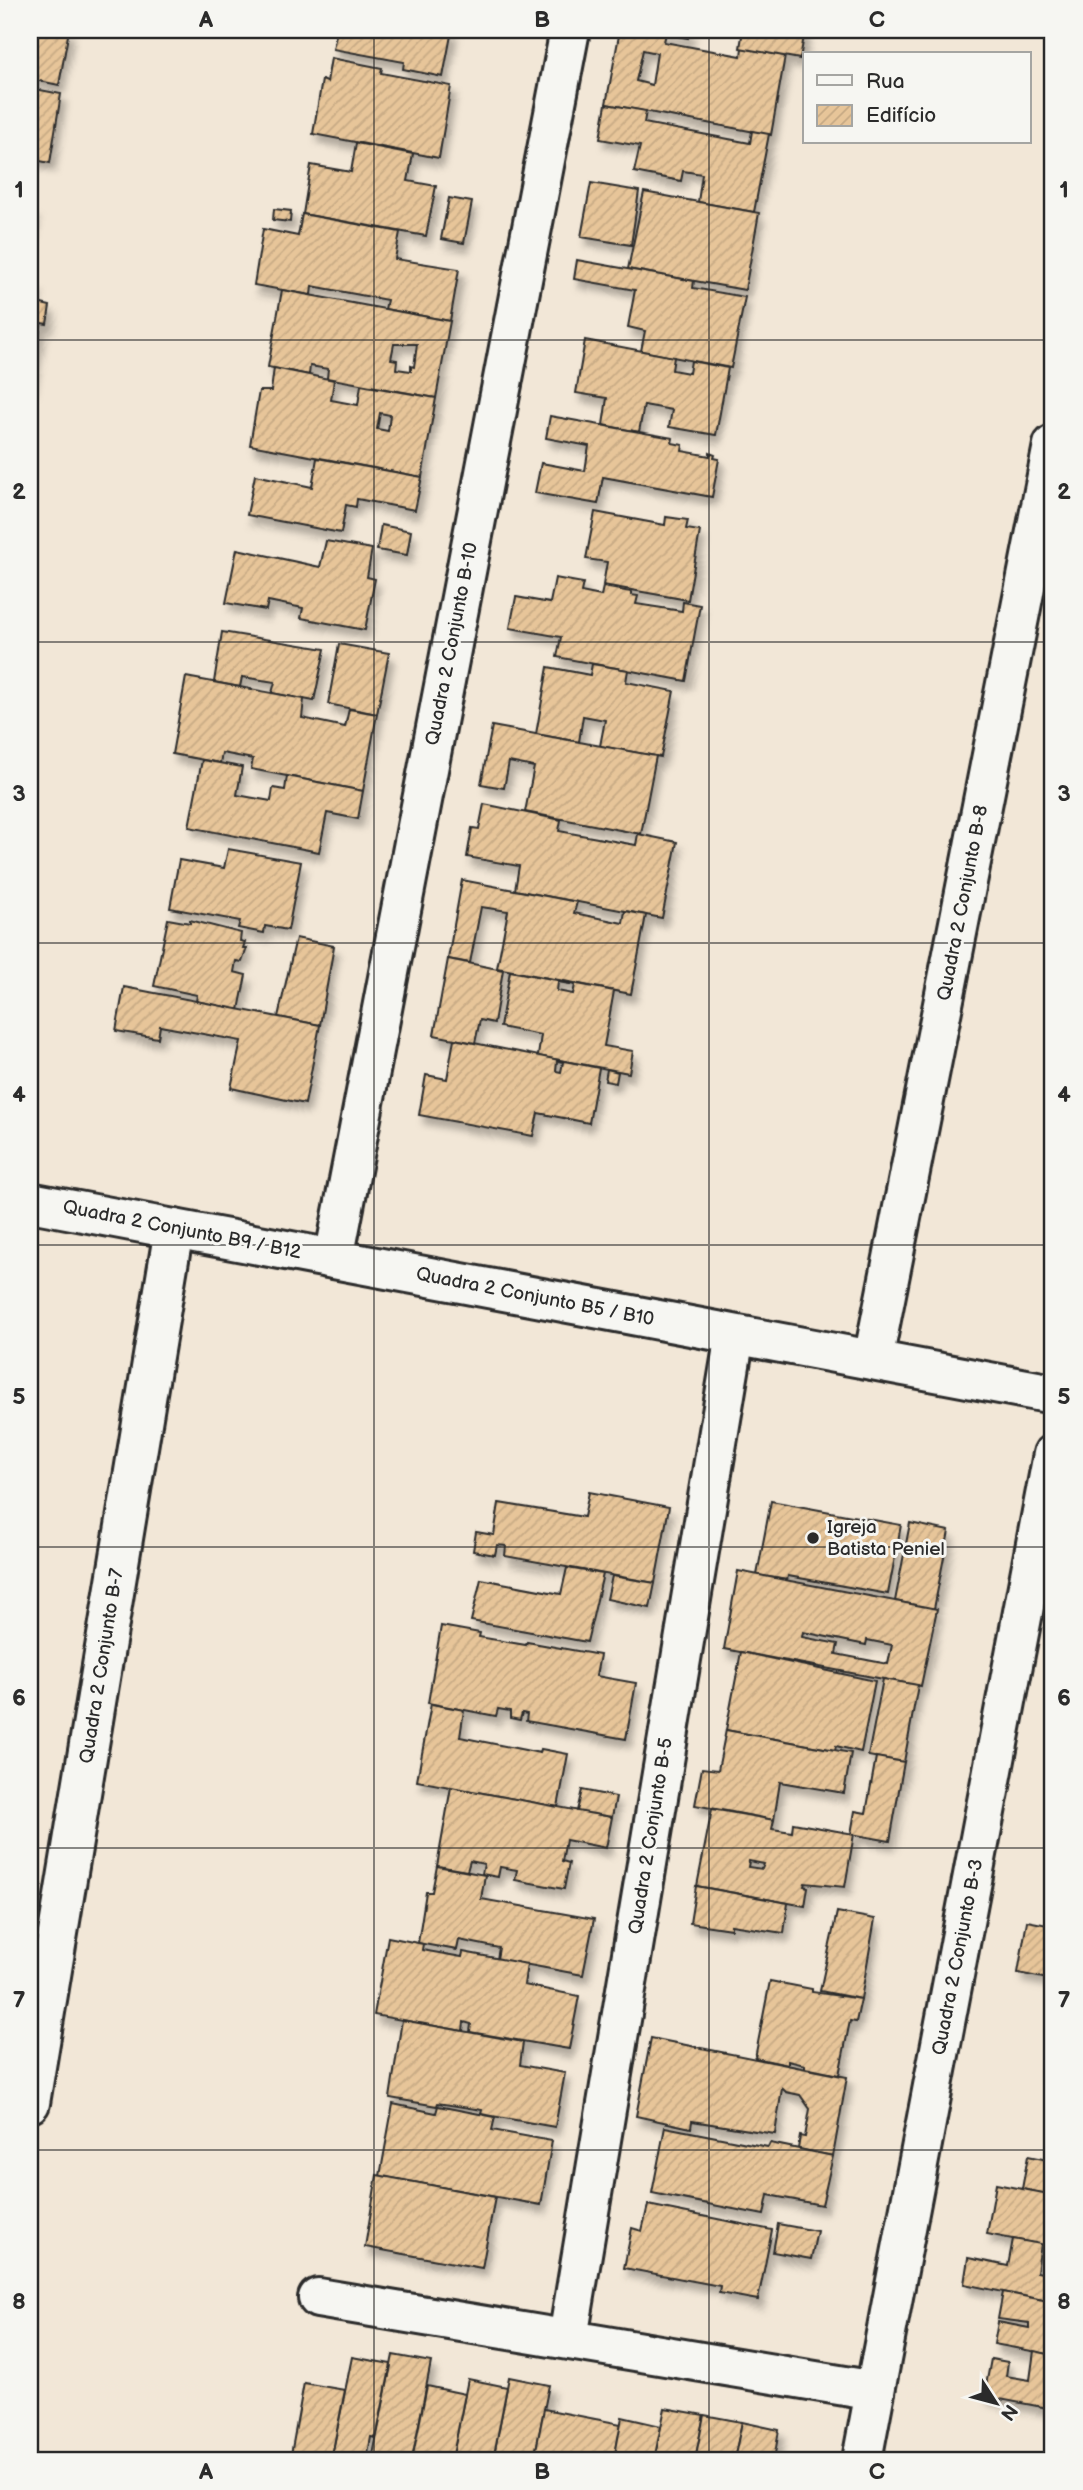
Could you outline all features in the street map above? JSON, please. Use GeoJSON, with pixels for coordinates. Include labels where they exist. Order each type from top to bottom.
{"type":"FeatureCollection","features":[{"type":"Feature","properties":{"kind":"street","name":"Quadra 2 Conjunto B-10"},"geometry":{"type":"LineString","coordinates":[[334,1259],[570,30]]}},
{"type":"Feature","properties":{"kind":"street","name":"Quadra 2 Conjunto B-8"},"geometry":{"type":"LineString","coordinates":[[873,1360],[1053,445]]}},
{"type":"Feature","properties":{"kind":"street","name":"Quadra 2 Conjunto B9 / B12"},"geometry":{"type":"LineString","coordinates":[[30,1202],[334,1259]]}},
{"type":"Feature","properties":{"kind":"street","name":"Quadra 2 Conjunto B-7"},"geometry":{"type":"LineString","coordinates":[[30,2103],[174,1229]]}},
{"type":"Feature","properties":{"kind":"street","name":"Quadra 2 Conjunto B5 / B10"},"geometry":{"type":"LineString","coordinates":[[334,1259],[1053,1394]]}},
{"type":"Feature","properties":{"kind":"street","name":"Quadra 2 Conjunto B-5"},"geometry":{"type":"LineString","coordinates":[[568,2338],[735,1335]]}},
{"type":"Feature","properties":{"kind":"street","name":"Quadra 2 Conjunto B-3"},"geometry":{"type":"LineString","coordinates":[[862,2460],[1053,1454]]}},
{"type":"Feature","properties":{"kind":"street"},"geometry":{"type":"LineString","coordinates":[[318,2298],[875,2391]]}},
{"type":"Feature","properties":{"kind":"building"},"geometry":{"type":"Polygon","coordinates":[[[30,30],[69,30],[59,85],[30,79],[30,30]]]}},
{"type":"Feature","properties":{"kind":"building"},"geometry":{"type":"Polygon","coordinates":[[[337,30],[452,30],[443,77],[403,69],[404,62],[333,49],[337,30]]]}},
{"type":"Feature","properties":{"kind":"building"},"geometry":{"type":"Polygon","coordinates":[[[620,30],[666,33],[664,42],[741,56],[742,48],[785,56],[771,135],[606,104],[620,30]],[[643,50],[636,81],[652,85],[657,53],[643,50]]]}},
{"type":"Feature","properties":{"kind":"building"},"geometry":{"type":"Polygon","coordinates":[[[646,30],[690,30],[688,38],[646,30]]]}},
{"type":"Feature","properties":{"kind":"building"},"geometry":{"type":"Polygon","coordinates":[[[743,30],[805,30],[800,59],[740,48],[743,30]]]}},
{"type":"Feature","properties":{"kind":"building"},"geometry":{"type":"Polygon","coordinates":[[[331,58],[382,68],[381,73],[451,86],[439,158],[313,134],[322,80],[327,82],[331,58]]]}},
{"type":"Feature","properties":{"kind":"building"},"geometry":{"type":"Polygon","coordinates":[[[30,88],[61,94],[50,163],[30,159],[30,88]]]}},
{"type":"Feature","properties":{"kind":"building"},"geometry":{"type":"Polygon","coordinates":[[[606,104],[646,111],[644,123],[750,143],[752,131],[769,134],[754,212],[698,202],[702,174],[683,171],[681,181],[634,172],[640,146],[600,139],[606,104]]]}},
{"type":"Feature","properties":{"kind":"building"},"geometry":{"type":"Polygon","coordinates":[[[356,143],[413,154],[408,181],[436,186],[426,236],[303,214],[311,165],[351,172],[356,143]]]}},
{"type":"Feature","properties":{"kind":"building"},"geometry":{"type":"Polygon","coordinates":[[[591,183],[639,191],[631,245],[581,237],[591,183]]]}},
{"type":"Feature","properties":{"kind":"building"},"geometry":{"type":"Polygon","coordinates":[[[644,192],[759,213],[745,290],[628,269],[644,192]]]}},
{"type":"Feature","properties":{"kind":"building"},"geometry":{"type":"Polygon","coordinates":[[[449,198],[472,202],[464,243],[441,239],[449,198]]]}},
{"type":"Feature","properties":{"kind":"building"},"geometry":{"type":"Polygon","coordinates":[[[274,209],[291,211],[290,222],[273,220],[274,209]]]}},
{"type":"Feature","properties":{"kind":"building"},"geometry":{"type":"Polygon","coordinates":[[[30,211],[34,212],[30,234],[30,211]]]}},
{"type":"Feature","properties":{"kind":"building"},"geometry":{"type":"Polygon","coordinates":[[[302,214],[400,232],[395,259],[459,269],[450,321],[385,309],[387,300],[312,286],[311,295],[254,285],[263,229],[298,236],[302,214]]]}},
{"type":"Feature","properties":{"kind":"building"},"geometry":{"type":"Polygon","coordinates":[[[577,260],[694,281],[693,288],[745,297],[731,368],[641,351],[645,331],[628,327],[635,290],[574,279],[577,260]]]}},
{"type":"Feature","properties":{"kind":"building"},"geometry":{"type":"Polygon","coordinates":[[[30,284],[36,285],[33,302],[50,306],[47,324],[30,321],[30,284]]]}},
{"type":"Feature","properties":{"kind":"building"},"geometry":{"type":"Polygon","coordinates":[[[282,290],[450,321],[436,398],[327,378],[328,369],[310,366],[309,375],[268,367],[282,290]],[[394,344],[391,359],[397,360],[396,369],[411,371],[417,344],[394,344]]]}},
{"type":"Feature","properties":{"kind":"building"},"geometry":{"type":"Polygon","coordinates":[[[30,321],[41,323],[30,388],[30,321]]]}},
{"type":"Feature","properties":{"kind":"building"},"geometry":{"type":"Polygon","coordinates":[[[585,340],[674,357],[672,370],[689,373],[691,361],[728,368],[716,435],[669,427],[672,410],[644,405],[639,432],[603,425],[607,398],[576,393],[585,340]]]}},
{"type":"Feature","properties":{"kind":"building"},"geometry":{"type":"Polygon","coordinates":[[[274,368],[334,380],[331,400],[358,405],[361,385],[436,398],[422,477],[250,445],[259,391],[271,391],[274,368]],[[380,413],[377,429],[388,431],[390,415],[380,413]]]}},
{"type":"Feature","properties":{"kind":"building"},"geometry":{"type":"Polygon","coordinates":[[[550,416],[673,438],[672,443],[683,445],[682,451],[715,455],[714,458],[719,459],[712,497],[603,477],[598,504],[535,493],[541,463],[585,471],[589,446],[546,438],[550,416]]]}},
{"type":"Feature","properties":{"kind":"building"},"geometry":{"type":"Polygon","coordinates":[[[317,458],[422,477],[415,510],[357,499],[356,507],[346,505],[341,533],[247,515],[255,475],[312,487],[317,458]]]}},
{"type":"Feature","properties":{"kind":"building"},"geometry":{"type":"Polygon","coordinates":[[[595,512],[665,525],[666,517],[688,520],[686,529],[700,531],[688,600],[603,585],[607,562],[586,559],[595,512]]]}},
{"type":"Feature","properties":{"kind":"building"},"geometry":{"type":"Polygon","coordinates":[[[381,525],[411,531],[407,555],[377,550],[381,525]]]}},
{"type":"Feature","properties":{"kind":"building"},"geometry":{"type":"Polygon","coordinates":[[[326,541],[372,549],[367,577],[375,579],[365,630],[301,618],[303,608],[268,601],[266,610],[226,603],[237,549],[320,567],[326,541]]]}},
{"type":"Feature","properties":{"kind":"building"},"geometry":{"type":"Polygon","coordinates":[[[555,578],[583,583],[581,592],[601,596],[603,587],[631,592],[631,595],[638,596],[636,604],[682,611],[683,602],[700,605],[686,681],[557,657],[561,637],[510,628],[516,597],[550,603],[555,578]]]}},
{"type":"Feature","properties":{"kind":"building"},"geometry":{"type":"Polygon","coordinates":[[[222,632],[325,649],[314,701],[272,693],[275,682],[242,677],[240,687],[214,682],[222,632]]]}},
{"type":"Feature","properties":{"kind":"building"},"geometry":{"type":"Polygon","coordinates":[[[339,644],[389,653],[377,714],[328,704],[339,644]]]}},
{"type":"Feature","properties":{"kind":"building"},"geometry":{"type":"Polygon","coordinates":[[[592,664],[628,670],[626,682],[674,691],[661,757],[600,746],[605,720],[583,716],[579,742],[536,734],[548,667],[590,675],[592,664]]]}},
{"type":"Feature","properties":{"kind":"building"},"geometry":{"type":"Polygon","coordinates":[[[186,677],[304,699],[302,718],[345,727],[349,709],[377,714],[363,791],[251,769],[253,759],[222,753],[220,763],[172,754],[186,677]]]}},
{"type":"Feature","properties":{"kind":"building"},"geometry":{"type":"Polygon","coordinates":[[[492,726],[656,756],[641,834],[525,812],[534,767],[509,762],[504,788],[481,784],[492,726]]]}},
{"type":"Feature","properties":{"kind":"building"},"geometry":{"type":"Polygon","coordinates":[[[202,760],[242,767],[237,795],[271,801],[273,788],[285,790],[287,776],[363,791],[358,819],[327,813],[319,852],[189,827],[202,760]]]}},
{"type":"Feature","properties":{"kind":"building"},"geometry":{"type":"Polygon","coordinates":[[[484,804],[561,820],[559,831],[636,845],[638,834],[677,842],[662,918],[515,890],[519,866],[467,857],[472,828],[479,829],[484,804]]]}},
{"type":"Feature","properties":{"kind":"building"},"geometry":{"type":"Polygon","coordinates":[[[228,849],[301,862],[288,930],[265,926],[264,933],[238,928],[240,921],[170,908],[179,860],[224,868],[228,849]]]}},
{"type":"Feature","properties":{"kind":"building"},"geometry":{"type":"Polygon","coordinates":[[[462,880],[577,902],[574,913],[623,923],[625,911],[646,915],[631,994],[497,968],[508,911],[481,907],[470,963],[448,959],[462,880]]]}},
{"type":"Feature","properties":{"kind":"building"},"geometry":{"type":"Polygon","coordinates":[[[168,919],[190,923],[190,920],[241,933],[240,941],[245,942],[243,948],[247,948],[242,962],[236,961],[234,972],[246,975],[239,1010],[196,1001],[197,995],[154,986],[168,919]]]}},
{"type":"Feature","properties":{"kind":"building"},"geometry":{"type":"Polygon","coordinates":[[[296,938],[334,946],[320,1025],[278,1017],[296,938]]]}},
{"type":"Feature","properties":{"kind":"building"},"geometry":{"type":"Polygon","coordinates":[[[448,959],[503,970],[494,1023],[480,1020],[475,1043],[434,1035],[448,959]]]}},
{"type":"Feature","properties":{"kind":"building"},"geometry":{"type":"Polygon","coordinates":[[[510,971],[614,991],[604,1046],[633,1051],[629,1073],[538,1056],[541,1035],[500,1027],[510,971]],[[558,982],[557,991],[573,994],[575,985],[558,982]]]}},
{"type":"Feature","properties":{"kind":"building"},"geometry":{"type":"Polygon","coordinates":[[[124,987],[320,1025],[305,1104],[231,1088],[241,1041],[160,1026],[158,1038],[116,1031],[124,987]]]}},
{"type":"Feature","properties":{"kind":"building"},"geometry":{"type":"Polygon","coordinates":[[[454,1039],[599,1068],[589,1123],[538,1113],[533,1136],[419,1115],[426,1075],[447,1079],[454,1039]],[[557,1061],[556,1071],[561,1072],[563,1062],[557,1061]]]}},
{"type":"Feature","properties":{"kind":"building"},"geometry":{"type":"Polygon","coordinates":[[[607,1069],[618,1072],[616,1083],[605,1081],[607,1069]]]}},
{"type":"Feature","properties":{"kind":"building"},"geometry":{"type":"Polygon","coordinates":[[[589,1492],[669,1507],[655,1583],[505,1556],[506,1546],[497,1545],[495,1555],[473,1551],[476,1532],[494,1535],[499,1503],[584,1517],[589,1492]]]}},
{"type":"Feature","properties":{"kind":"building"},"geometry":{"type":"Polygon","coordinates":[[[771,1501],[901,1525],[888,1594],[788,1576],[787,1580],[757,1575],[771,1501]]]}},
{"type":"Feature","properties":{"kind":"building"},"geometry":{"type":"Polygon","coordinates":[[[910,1523],[949,1531],[934,1609],[895,1601],[910,1523]]]}},
{"type":"Feature","properties":{"kind":"building"},"geometry":{"type":"Polygon","coordinates":[[[567,1568],[603,1574],[587,1642],[471,1621],[481,1579],[561,1594],[567,1568]]]}},
{"type":"Feature","properties":{"kind":"building"},"geometry":{"type":"Polygon","coordinates":[[[738,1571],[937,1609],[921,1686],[724,1649],[738,1571]],[[803,1632],[802,1637],[838,1644],[836,1654],[888,1664],[892,1645],[867,1640],[866,1645],[803,1632]]]}},
{"type":"Feature","properties":{"kind":"building"},"geometry":{"type":"Polygon","coordinates":[[[612,1576],[655,1583],[650,1608],[607,1599],[612,1576]]]}},
{"type":"Feature","properties":{"kind":"building"},"geometry":{"type":"Polygon","coordinates":[[[441,1626],[480,1633],[479,1637],[526,1645],[527,1642],[600,1655],[596,1676],[636,1683],[626,1739],[526,1721],[527,1714],[522,1713],[520,1720],[510,1718],[510,1711],[498,1709],[496,1716],[428,1703],[441,1626]]]}},
{"type":"Feature","properties":{"kind":"building"},"geometry":{"type":"Polygon","coordinates":[[[741,1652],[875,1681],[861,1752],[836,1746],[835,1750],[726,1730],[741,1652]]]}},
{"type":"Feature","properties":{"kind":"building"},"geometry":{"type":"Polygon","coordinates":[[[883,1679],[918,1685],[904,1762],[868,1756],[883,1679]]]}},
{"type":"Feature","properties":{"kind":"building"},"geometry":{"type":"Polygon","coordinates":[[[431,1704],[464,1710],[460,1737],[540,1753],[541,1749],[568,1754],[558,1807],[417,1781],[431,1704]]]}},
{"type":"Feature","properties":{"kind":"building"},"geometry":{"type":"Polygon","coordinates":[[[726,1730],[851,1753],[844,1793],[780,1782],[774,1820],[695,1805],[702,1768],[718,1770],[726,1730]]]}},
{"type":"Feature","properties":{"kind":"building"},"geometry":{"type":"Polygon","coordinates":[[[876,1757],[904,1762],[890,1841],[851,1834],[855,1811],[866,1813],[876,1757]]]}},
{"type":"Feature","properties":{"kind":"building"},"geometry":{"type":"Polygon","coordinates":[[[451,1787],[612,1817],[606,1848],[566,1840],[562,1861],[569,1863],[564,1889],[515,1880],[517,1870],[500,1867],[498,1877],[482,1874],[484,1864],[470,1861],[467,1871],[437,1866],[451,1787]]]}},
{"type":"Feature","properties":{"kind":"building"},"geometry":{"type":"Polygon","coordinates":[[[582,1790],[616,1797],[612,1817],[577,1811],[582,1790]]]}},
{"type":"Feature","properties":{"kind":"building"},"geometry":{"type":"Polygon","coordinates":[[[712,1809],[774,1820],[772,1829],[792,1832],[793,1823],[854,1834],[845,1887],[805,1883],[804,1886],[808,1887],[805,1906],[697,1886],[712,1809]],[[749,1861],[748,1867],[762,1869],[764,1864],[749,1861]]]}},
{"type":"Feature","properties":{"kind":"building"},"geometry":{"type":"Polygon","coordinates":[[[437,1866],[485,1875],[481,1899],[594,1919],[583,1975],[497,1959],[499,1948],[459,1940],[457,1950],[418,1943],[426,1892],[432,1892],[437,1866]]]}},
{"type":"Feature","properties":{"kind":"building"},"geometry":{"type":"Polygon","coordinates":[[[696,1886],[788,1903],[784,1933],[731,1925],[731,1929],[690,1923],[696,1886]]]}},
{"type":"Feature","properties":{"kind":"building"},"geometry":{"type":"Polygon","coordinates":[[[837,1912],[875,1919],[861,1999],[820,1991],[837,1912]]]}},
{"type":"Feature","properties":{"kind":"building"},"geometry":{"type":"Polygon","coordinates":[[[1027,1921],[1053,1926],[1053,1980],[1018,1973],[1027,1921]]]}},
{"type":"Feature","properties":{"kind":"building"},"geometry":{"type":"Polygon","coordinates":[[[388,1937],[423,1944],[422,1950],[462,1957],[463,1952],[527,1964],[524,1985],[579,1996],[569,2049],[470,2032],[471,2024],[464,2022],[463,2031],[374,2015],[388,1937]]]}},
{"type":"Feature","properties":{"kind":"building"},"geometry":{"type":"Polygon","coordinates":[[[770,1981],[812,1989],[812,1992],[861,1999],[856,2022],[850,2021],[839,2075],[805,2068],[805,2065],[788,2061],[788,2065],[755,2058],[770,1981]]]}},
{"type":"Feature","properties":{"kind":"building"},"geometry":{"type":"Polygon","coordinates":[[[402,2020],[523,2042],[520,2065],[565,2073],[555,2127],[481,2114],[482,2110],[390,2098],[402,2020]]]}},
{"type":"Feature","properties":{"kind":"building"},"geometry":{"type":"Polygon","coordinates":[[[1047,2032],[1053,2033],[1053,2072],[1041,2070],[1047,2032]]]}},
{"type":"Feature","properties":{"kind":"building"},"geometry":{"type":"Polygon","coordinates":[[[651,2038],[847,2077],[833,2156],[798,2149],[800,2136],[805,2137],[810,2109],[800,2095],[786,2092],[782,2088],[775,2134],[692,2121],[691,2128],[636,2116],[651,2038]]]}},
{"type":"Feature","properties":{"kind":"building"},"geometry":{"type":"Polygon","coordinates":[[[393,2104],[436,2113],[438,2106],[495,2117],[492,2130],[552,2141],[541,2205],[380,2176],[393,2104]]]}},
{"type":"Feature","properties":{"kind":"building"},"geometry":{"type":"Polygon","coordinates":[[[665,2127],[768,2147],[770,2143],[833,2156],[822,2205],[768,2195],[764,2215],[652,2193],[665,2127]]]}},
{"type":"Feature","properties":{"kind":"building"},"geometry":{"type":"Polygon","coordinates":[[[1028,2156],[1053,2161],[1051,2195],[1022,2189],[1028,2156]]]}},
{"type":"Feature","properties":{"kind":"building"},"geometry":{"type":"Polygon","coordinates":[[[377,2175],[495,2197],[482,2268],[365,2247],[377,2175]]]}},
{"type":"Feature","properties":{"kind":"building"},"geometry":{"type":"Polygon","coordinates":[[[996,2184],[1049,2194],[1045,2217],[1053,2218],[1053,2247],[987,2234],[996,2184]]]}},
{"type":"Feature","properties":{"kind":"building"},"geometry":{"type":"Polygon","coordinates":[[[648,2205],[772,2230],[758,2300],[719,2293],[720,2286],[624,2268],[632,2228],[642,2231],[648,2205]]]}},
{"type":"Feature","properties":{"kind":"building"},"geometry":{"type":"Polygon","coordinates":[[[778,2224],[817,2231],[811,2259],[773,2252],[778,2224]]]}},
{"type":"Feature","properties":{"kind":"building"},"geometry":{"type":"Polygon","coordinates":[[[1013,2239],[1041,2244],[1037,2272],[1052,2275],[1053,2268],[1053,2302],[964,2284],[968,2258],[1008,2266],[1013,2239]]]}},
{"type":"Feature","properties":{"kind":"building"},"geometry":{"type":"Polygon","coordinates":[[[1003,2292],[1053,2302],[1053,2355],[994,2344],[998,2322],[1029,2328],[1029,2323],[998,2319],[1003,2292]]]}},
{"type":"Feature","properties":{"kind":"building"},"geometry":{"type":"Polygon","coordinates":[[[1034,2351],[1053,2355],[1053,2409],[984,2396],[991,2359],[1008,2362],[1006,2376],[1030,2380],[1034,2351]]]}},
{"type":"Feature","properties":{"kind":"building"},"geometry":{"type":"Polygon","coordinates":[[[393,2355],[431,2362],[412,2460],[372,2460],[393,2355]]]}},
{"type":"Feature","properties":{"kind":"building"},"geometry":{"type":"Polygon","coordinates":[[[352,2357],[391,2364],[376,2438],[371,2437],[367,2460],[331,2460],[352,2357]]]}},
{"type":"Feature","properties":{"kind":"building"},"geometry":{"type":"Polygon","coordinates":[[[509,2377],[549,2385],[534,2460],[493,2460],[509,2377]]]}},
{"type":"Feature","properties":{"kind":"building"},"geometry":{"type":"Polygon","coordinates":[[[468,2379],[507,2387],[493,2460],[452,2460],[468,2379]]]}},
{"type":"Feature","properties":{"kind":"building"},"geometry":{"type":"Polygon","coordinates":[[[304,2383],[345,2390],[331,2460],[290,2460],[304,2383]]]}},
{"type":"Feature","properties":{"kind":"building"},"geometry":{"type":"Polygon","coordinates":[[[427,2386],[465,2394],[452,2460],[412,2460],[427,2386]]]}},
{"type":"Feature","properties":{"kind":"building"},"geometry":{"type":"Polygon","coordinates":[[[665,2408],[704,2415],[695,2460],[654,2460],[665,2408]]]}},
{"type":"Feature","properties":{"kind":"building"},"geometry":{"type":"Polygon","coordinates":[[[544,2409],[621,2424],[614,2460],[534,2460],[544,2409]]]}},
{"type":"Feature","properties":{"kind":"building"},"geometry":{"type":"Polygon","coordinates":[[[704,2415],[742,2422],[734,2460],[695,2460],[704,2415]]]}},
{"type":"Feature","properties":{"kind":"building"},"geometry":{"type":"Polygon","coordinates":[[[622,2417],[661,2426],[654,2460],[614,2460],[622,2417]]]}},
{"type":"Feature","properties":{"kind":"building"},"geometry":{"type":"Polygon","coordinates":[[[742,2422],[779,2430],[774,2460],[734,2460],[742,2422]]]}},
{"type":"Feature","properties":{"kind":"place","name":"Igreja Batista Peniel"},"geometry":{"type":"Point","coordinates":[813,1538]}}]}
